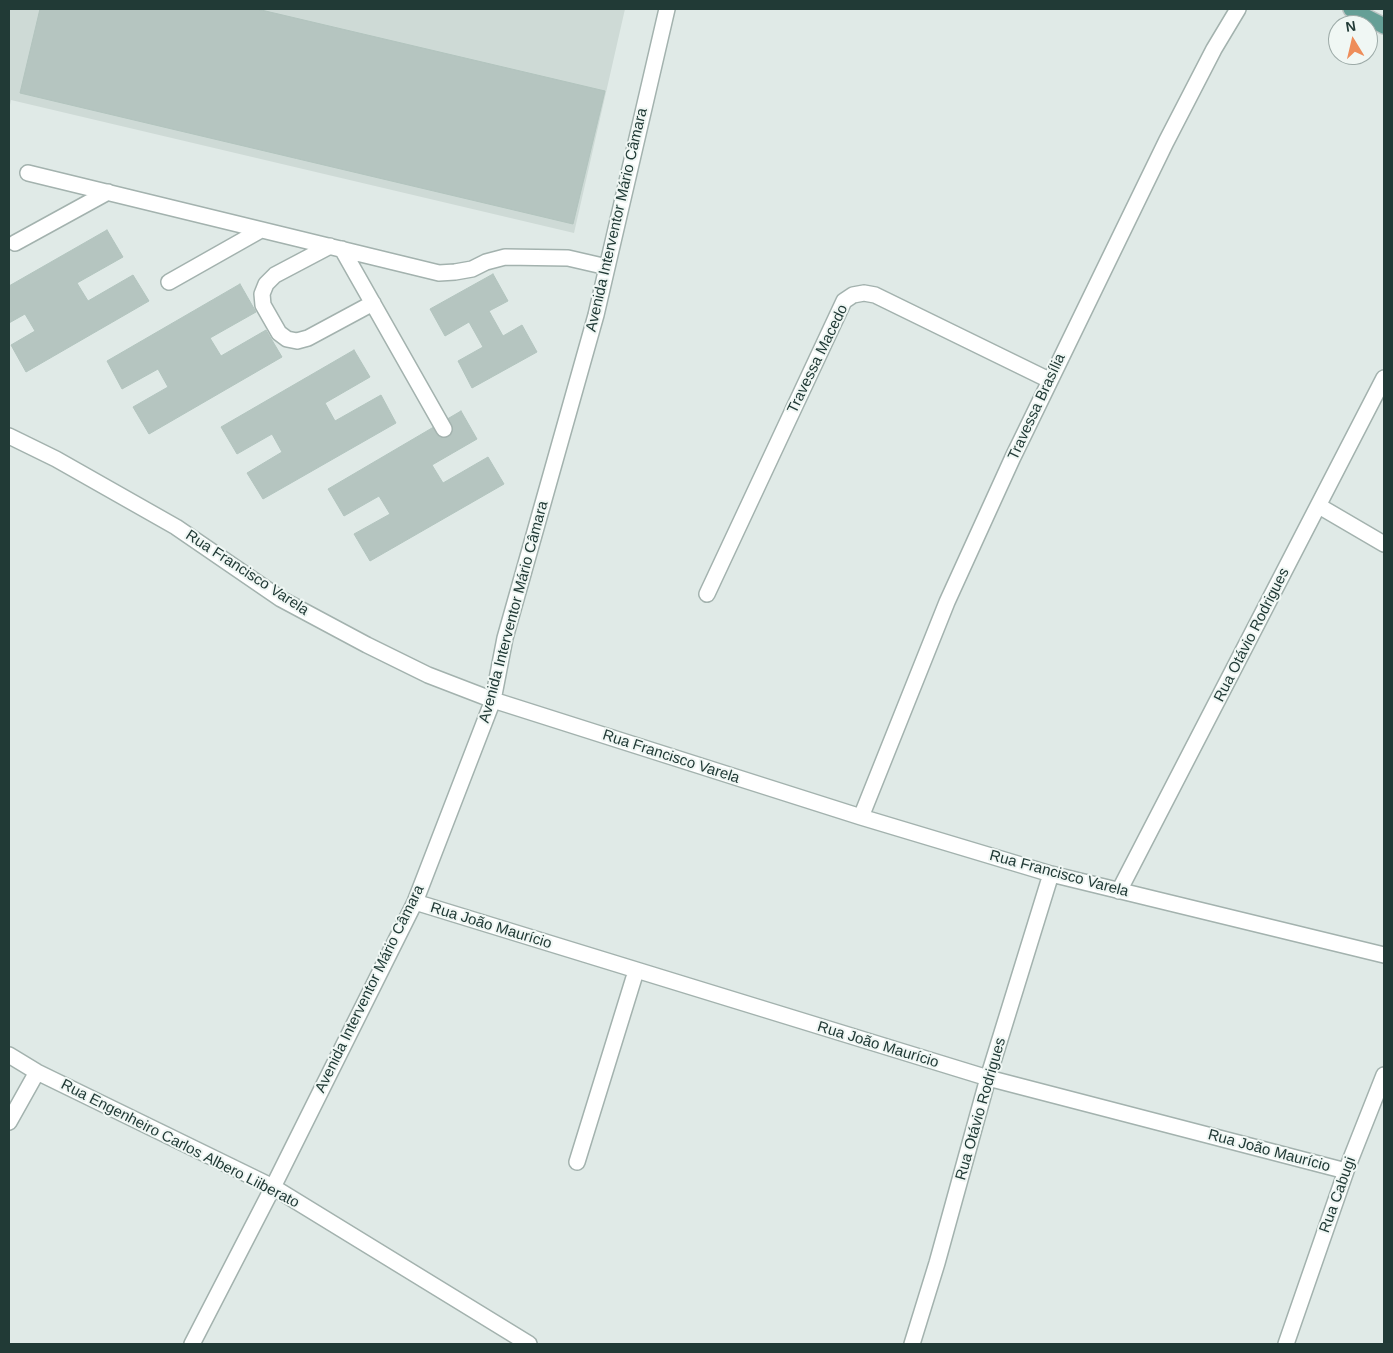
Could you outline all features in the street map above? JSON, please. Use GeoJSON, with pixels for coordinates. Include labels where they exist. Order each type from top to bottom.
{"type":"FeatureCollection","features":[{"type":"Feature","properties":{"kind":"main road"},"geometry":{"type":"LineString","coordinates":[[1351,9],[1384,26]]}},
{"type":"Feature","properties":{"kind":"street","name":"Avenida Interventor Mário Câmara"},"geometry":{"type":"LineString","coordinates":[[192,1344],[273,1187],[415,902],[493,700],[505,638],[596,315],[666,9]]}},
{"type":"Feature","properties":{"kind":"street","name":"Travessa Brasília"},"geometry":{"type":"LineString","coordinates":[[861,817],[947,602],[1049,380],[1166,142],[1214,49],[1238,9]]}},
{"type":"Feature","properties":{"kind":"street"},"geometry":{"type":"LineString","coordinates":[[28,173],[439,273],[472,269],[486,262],[505,257],[568,258],[607,267]]}},
{"type":"Feature","properties":{"kind":"street"},"geometry":{"type":"LineString","coordinates":[[15,243],[108,192]]}},
{"type":"Feature","properties":{"kind":"street"},"geometry":{"type":"LineString","coordinates":[[169,282],[261,230]]}},
{"type":"Feature","properties":{"kind":"street"},"geometry":{"type":"LineString","coordinates":[[336,248],[275,275],[266,284],[262,294],[263,305],[279,333],[287,340],[297,341],[308,338],[373,303]]}},
{"type":"Feature","properties":{"kind":"street"},"geometry":{"type":"LineString","coordinates":[[336,248],[373,303],[444,429]]}},
{"type":"Feature","properties":{"kind":"street","name":"Travessa Macedo"},"geometry":{"type":"LineString","coordinates":[[707,594],[844,302],[853,295],[864,293],[875,295],[1049,380]]}},
{"type":"Feature","properties":{"kind":"street","name":"Rua Otávio Rodrigues"},"geometry":{"type":"LineString","coordinates":[[1119,891],[1384,378]]}},
{"type":"Feature","properties":{"kind":"street","name":"Rua Francisco Varela"},"geometry":{"type":"LineString","coordinates":[[9,436],[56,459],[176,527],[281,599],[428,675],[493,700],[861,817],[1051,874],[1384,955]]}},
{"type":"Feature","properties":{"kind":"street"},"geometry":{"type":"LineString","coordinates":[[1319,506],[1384,544]]}},
{"type":"Feature","properties":{"kind":"street","name":"Rua Otávio Rodrigues"},"geometry":{"type":"LineString","coordinates":[[912,1344],[938,1263],[988,1078],[1051,874]]}},
{"type":"Feature","properties":{"kind":"street","name":"Rua João Maurício"},"geometry":{"type":"LineString","coordinates":[[415,902],[988,1078],[1346,1171]]}},
{"type":"Feature","properties":{"kind":"street"},"geometry":{"type":"LineString","coordinates":[[577,1162],[636,971]]}},
{"type":"Feature","properties":{"kind":"street","name":"Rua Engenheiro Carlos Albero Liiberato"},"geometry":{"type":"LineString","coordinates":[[9,1055],[36,1072],[273,1187],[530,1344]]}},
{"type":"Feature","properties":{"kind":"street"},"geometry":{"type":"LineString","coordinates":[[9,1122],[36,1072]]}},
{"type":"Feature","properties":{"kind":"street","name":"Rua Cabugi"},"geometry":{"type":"LineString","coordinates":[[1286,1344],[1346,1171],[1384,1075]]}},
{"type":"Feature","properties":{"kind":"shaded area"},"geometry":{"type":"Polygon","coordinates":[[[9,9],[625,9],[574,233],[11,100],[9,110],[9,9]]]}},
{"type":"Feature","properties":{"kind":"building"},"geometry":{"type":"Polygon","coordinates":[[[40,9],[257,9],[605,91],[573,224],[20,93],[40,9]]]}},
{"type":"Feature","properties":{"kind":"building"},"geometry":{"type":"Polygon","coordinates":[[[107,230],[123,257],[77,283],[88,301],[133,275],[149,301],[26,372],[11,345],[35,331],[25,314],[9,323],[9,286],[107,230]]]}},
{"type":"Feature","properties":{"kind":"building"},"geometry":{"type":"Polygon","coordinates":[[[493,274],[508,301],[489,311],[503,336],[522,325],[537,352],[472,388],[458,361],[483,347],[469,322],[445,336],[430,309],[493,274]]]}},
{"type":"Feature","properties":{"kind":"building"},"geometry":{"type":"Polygon","coordinates":[[[240,284],[256,312],[210,338],[221,356],[266,330],[282,357],[149,434],[133,407],[168,387],[158,369],[122,389],[107,361],[240,284]]]}},
{"type":"Feature","properties":{"kind":"building"},"geometry":{"type":"Polygon","coordinates":[[[354,350],[370,377],[325,403],[335,421],[381,395],[396,423],[263,499],[247,473],[282,452],[272,434],[237,454],[221,427],[354,350]]]}},
{"type":"Feature","properties":{"kind":"building"},"geometry":{"type":"Polygon","coordinates":[[[461,411],[477,439],[432,465],[443,483],[488,457],[504,484],[370,561],[354,534],[390,514],[379,496],[344,516],[328,489],[461,411]]]}}]}
